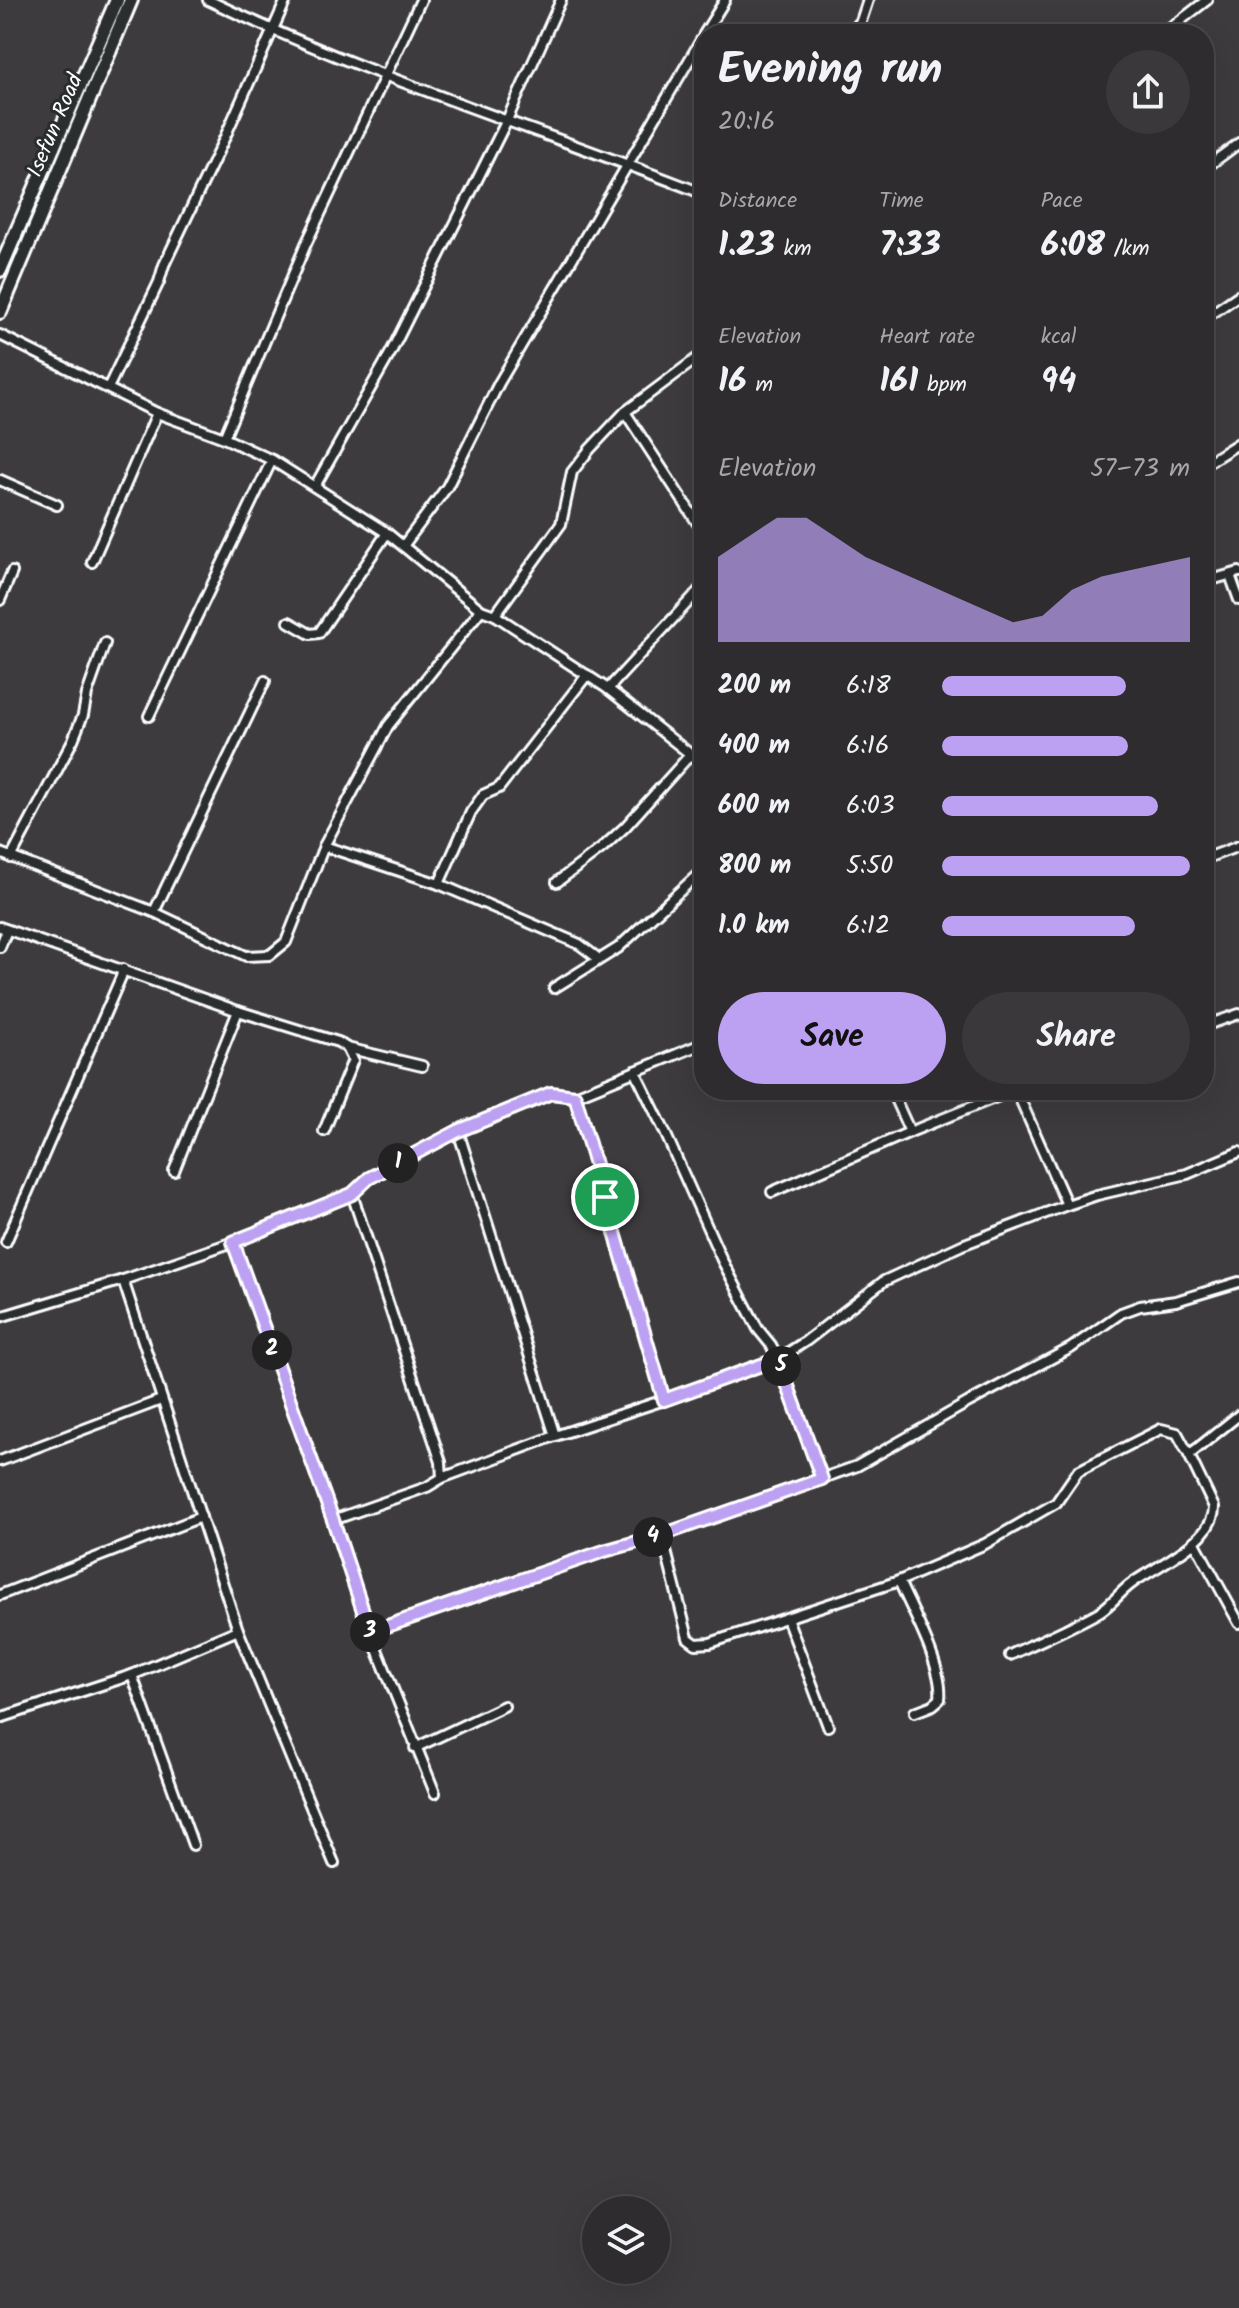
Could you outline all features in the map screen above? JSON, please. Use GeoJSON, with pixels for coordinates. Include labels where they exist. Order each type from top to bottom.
{"type":"FeatureCollection","features":[{"type":"Feature","properties":{"kind":"street","name":"Isefun Road"},"geometry":{"type":"LineString","coordinates":[[0,270],[117,0]]}},
{"type":"Feature","properties":{"kind":"street","name":"Isefun Road"},"geometry":{"type":"LineString","coordinates":[[0,312],[131,0]]}},
{"type":"Feature","properties":{"kind":"street"},"geometry":{"type":"LineString","coordinates":[[208,0],[271,30],[385,75],[694,190]]}},
{"type":"Feature","properties":{"kind":"street"},"geometry":{"type":"LineString","coordinates":[[108,388],[286,0]]}},
{"type":"Feature","properties":{"kind":"street"},"geometry":{"type":"LineString","coordinates":[[224,438],[306,244],[421,0]]}},
{"type":"Feature","properties":{"kind":"street"},"geometry":{"type":"LineString","coordinates":[[315,486],[391,352],[507,120],[561,0]]}},
{"type":"Feature","properties":{"kind":"street"},"geometry":{"type":"LineString","coordinates":[[710,24],[725,0]]}},
{"type":"Feature","properties":{"kind":"street"},"geometry":{"type":"LineString","coordinates":[[858,24],[868,0]]}},
{"type":"Feature","properties":{"kind":"street"},"geometry":{"type":"LineString","coordinates":[[1176,24],[1207,0]]}},
{"type":"Feature","properties":{"kind":"street"},"geometry":{"type":"LineString","coordinates":[[403,546],[447,487],[499,383],[694,51]]}},
{"type":"Feature","properties":{"kind":"street"},"geometry":{"type":"LineString","coordinates":[[1214,162],[1239,143]]}},
{"type":"Feature","properties":{"kind":"street"},"geometry":{"type":"LineString","coordinates":[[1214,312],[1239,295]]}},
{"type":"Feature","properties":{"kind":"street"},"geometry":{"type":"LineString","coordinates":[[0,335],[157,413],[272,460],[315,486],[387,533],[481,610],[495,615],[608,689],[694,758]]}},
{"type":"Feature","properties":{"kind":"street"},"geometry":{"type":"LineString","coordinates":[[495,615],[561,524],[572,472],[625,412],[694,360]]}},
{"type":"Feature","properties":{"kind":"street"},"geometry":{"type":"LineString","coordinates":[[625,412],[694,518]]}},
{"type":"Feature","properties":{"kind":"street"},"geometry":{"type":"LineString","coordinates":[[92,562],[157,413]]}},
{"type":"Feature","properties":{"kind":"street"},"geometry":{"type":"LineString","coordinates":[[1214,459],[1239,443]]}},
{"type":"Feature","properties":{"kind":"street"},"geometry":{"type":"LineString","coordinates":[[149,716],[272,460]]}},
{"type":"Feature","properties":{"kind":"street"},"geometry":{"type":"LineString","coordinates":[[0,480],[57,505]]}},
{"type":"Feature","properties":{"kind":"street"},"geometry":{"type":"LineString","coordinates":[[289,622],[310,634],[319,633],[387,533]]}},
{"type":"Feature","properties":{"kind":"street"},"geometry":{"type":"LineString","coordinates":[[0,600],[12,572]]}},
{"type":"Feature","properties":{"kind":"street"},"geometry":{"type":"LineString","coordinates":[[1214,579],[1234,573],[1239,600]]}},
{"type":"Feature","properties":{"kind":"street"},"geometry":{"type":"LineString","coordinates":[[608,689],[694,596]]}},
{"type":"Feature","properties":{"kind":"street"},"geometry":{"type":"LineString","coordinates":[[0,853],[154,912],[246,956],[270,955],[286,942],[324,846],[388,726],[481,610]]}},
{"type":"Feature","properties":{"kind":"street"},"geometry":{"type":"LineString","coordinates":[[11,858],[73,740],[105,643]]}},
{"type":"Feature","properties":{"kind":"street"},"geometry":{"type":"LineString","coordinates":[[439,884],[471,812],[483,795],[499,788],[587,675]]}},
{"type":"Feature","properties":{"kind":"street"},"geometry":{"type":"LineString","coordinates":[[154,912],[265,681]]}},
{"type":"Feature","properties":{"kind":"street"},"geometry":{"type":"LineString","coordinates":[[557,882],[625,827],[690,755]]}},
{"type":"Feature","properties":{"kind":"street"},"geometry":{"type":"LineString","coordinates":[[324,846],[439,884],[579,944],[599,959]]}},
{"type":"Feature","properties":{"kind":"street"},"geometry":{"type":"LineString","coordinates":[[1214,855],[1239,846]]}},
{"type":"Feature","properties":{"kind":"street"},"geometry":{"type":"LineString","coordinates":[[554,988],[618,948],[694,878]]}},
{"type":"Feature","properties":{"kind":"street"},"geometry":{"type":"LineString","coordinates":[[0,947],[3,929],[238,1011],[338,1042],[347,1048],[422,1066]]}},
{"type":"Feature","properties":{"kind":"street"},"geometry":{"type":"LineString","coordinates":[[6,1242],[123,969]]}},
{"type":"Feature","properties":{"kind":"street"},"geometry":{"type":"LineString","coordinates":[[174,1171],[238,1011]]}},
{"type":"Feature","properties":{"kind":"street"},"geometry":{"type":"LineString","coordinates":[[1214,1023],[1239,1014]]}},
{"type":"Feature","properties":{"kind":"street"},"geometry":{"type":"LineString","coordinates":[[0,1317],[123,1280],[233,1242],[352,1194],[369,1178],[458,1131],[551,1093],[575,1096],[694,1047]]}},
{"type":"Feature","properties":{"kind":"street"},"geometry":{"type":"LineString","coordinates":[[324,1131],[353,1060],[347,1048]]}},
{"type":"Feature","properties":{"kind":"street"},"geometry":{"type":"LineString","coordinates":[[635,1071],[722,1260],[758,1329],[778,1359],[822,1479]]}},
{"type":"Feature","properties":{"kind":"street"},"geometry":{"type":"LineString","coordinates":[[575,1096],[664,1400]]}},
{"type":"Feature","properties":{"kind":"street"},"geometry":{"type":"LineString","coordinates":[[896,1100],[910,1132]]}},
{"type":"Feature","properties":{"kind":"street"},"geometry":{"type":"LineString","coordinates":[[772,1192],[990,1100]]}},
{"type":"Feature","properties":{"kind":"street"},"geometry":{"type":"LineString","coordinates":[[1020,1100],[1067,1205]]}},
{"type":"Feature","properties":{"kind":"street"},"geometry":{"type":"LineString","coordinates":[[458,1131],[555,1436]]}},
{"type":"Feature","properties":{"kind":"street"},"geometry":{"type":"LineString","coordinates":[[333,1520],[427,1487],[442,1478],[555,1436],[778,1359],[884,1281],[962,1245],[1067,1205],[1187,1174],[1239,1152]]}},
{"type":"Feature","properties":{"kind":"street"},"geometry":{"type":"LineString","coordinates":[[352,1194],[441,1462],[442,1478]]}},
{"type":"Feature","properties":{"kind":"street"},"geometry":{"type":"LineString","coordinates":[[233,1242],[370,1632],[435,1793]]}},
{"type":"Feature","properties":{"kind":"street"},"geometry":{"type":"LineString","coordinates":[[123,1280],[238,1630],[334,1863]]}},
{"type":"Feature","properties":{"kind":"street"},"geometry":{"type":"LineString","coordinates":[[370,1632],[857,1466],[1071,1348],[1121,1313],[1239,1282]]}},
{"type":"Feature","properties":{"kind":"street"},"geometry":{"type":"LineString","coordinates":[[0,1461],[161,1400]]}},
{"type":"Feature","properties":{"kind":"street"},"geometry":{"type":"LineString","coordinates":[[1189,1455],[1239,1415]]}},
{"type":"Feature","properties":{"kind":"street"},"geometry":{"type":"LineString","coordinates":[[662,1535],[688,1638],[696,1644],[710,1643],[899,1581],[985,1544],[1056,1503],[1078,1471],[1161,1429],[1177,1433],[1214,1507],[1210,1523],[1183,1552],[1130,1584],[1101,1611],[1010,1655]]}},
{"type":"Feature","properties":{"kind":"street"},"geometry":{"type":"LineString","coordinates":[[0,1595],[201,1517]]}},
{"type":"Feature","properties":{"kind":"street"},"geometry":{"type":"LineString","coordinates":[[1194,1541],[1239,1623]]}},
{"type":"Feature","properties":{"kind":"street"},"geometry":{"type":"LineString","coordinates":[[899,1581],[936,1666],[942,1688],[940,1699],[915,1712]]}},
{"type":"Feature","properties":{"kind":"street"},"geometry":{"type":"LineString","coordinates":[[787,1618],[828,1726]]}},
{"type":"Feature","properties":{"kind":"street"},"geometry":{"type":"LineString","coordinates":[[0,1718],[132,1675],[238,1630]]}},
{"type":"Feature","properties":{"kind":"street"},"geometry":{"type":"LineString","coordinates":[[132,1675],[193,1845]]}},
{"type":"Feature","properties":{"kind":"street"},"geometry":{"type":"LineString","coordinates":[[415,1748],[504,1706]]}},
{"type":"Feature","properties":{"kind":"route"},"geometry":{"type":"LineString","coordinates":[[551,1093],[575,1096],[605,1197],[664,1400],[778,1359],[822,1479],[370,1632],[233,1242],[352,1194],[369,1178],[458,1131],[551,1093]]}}]}
